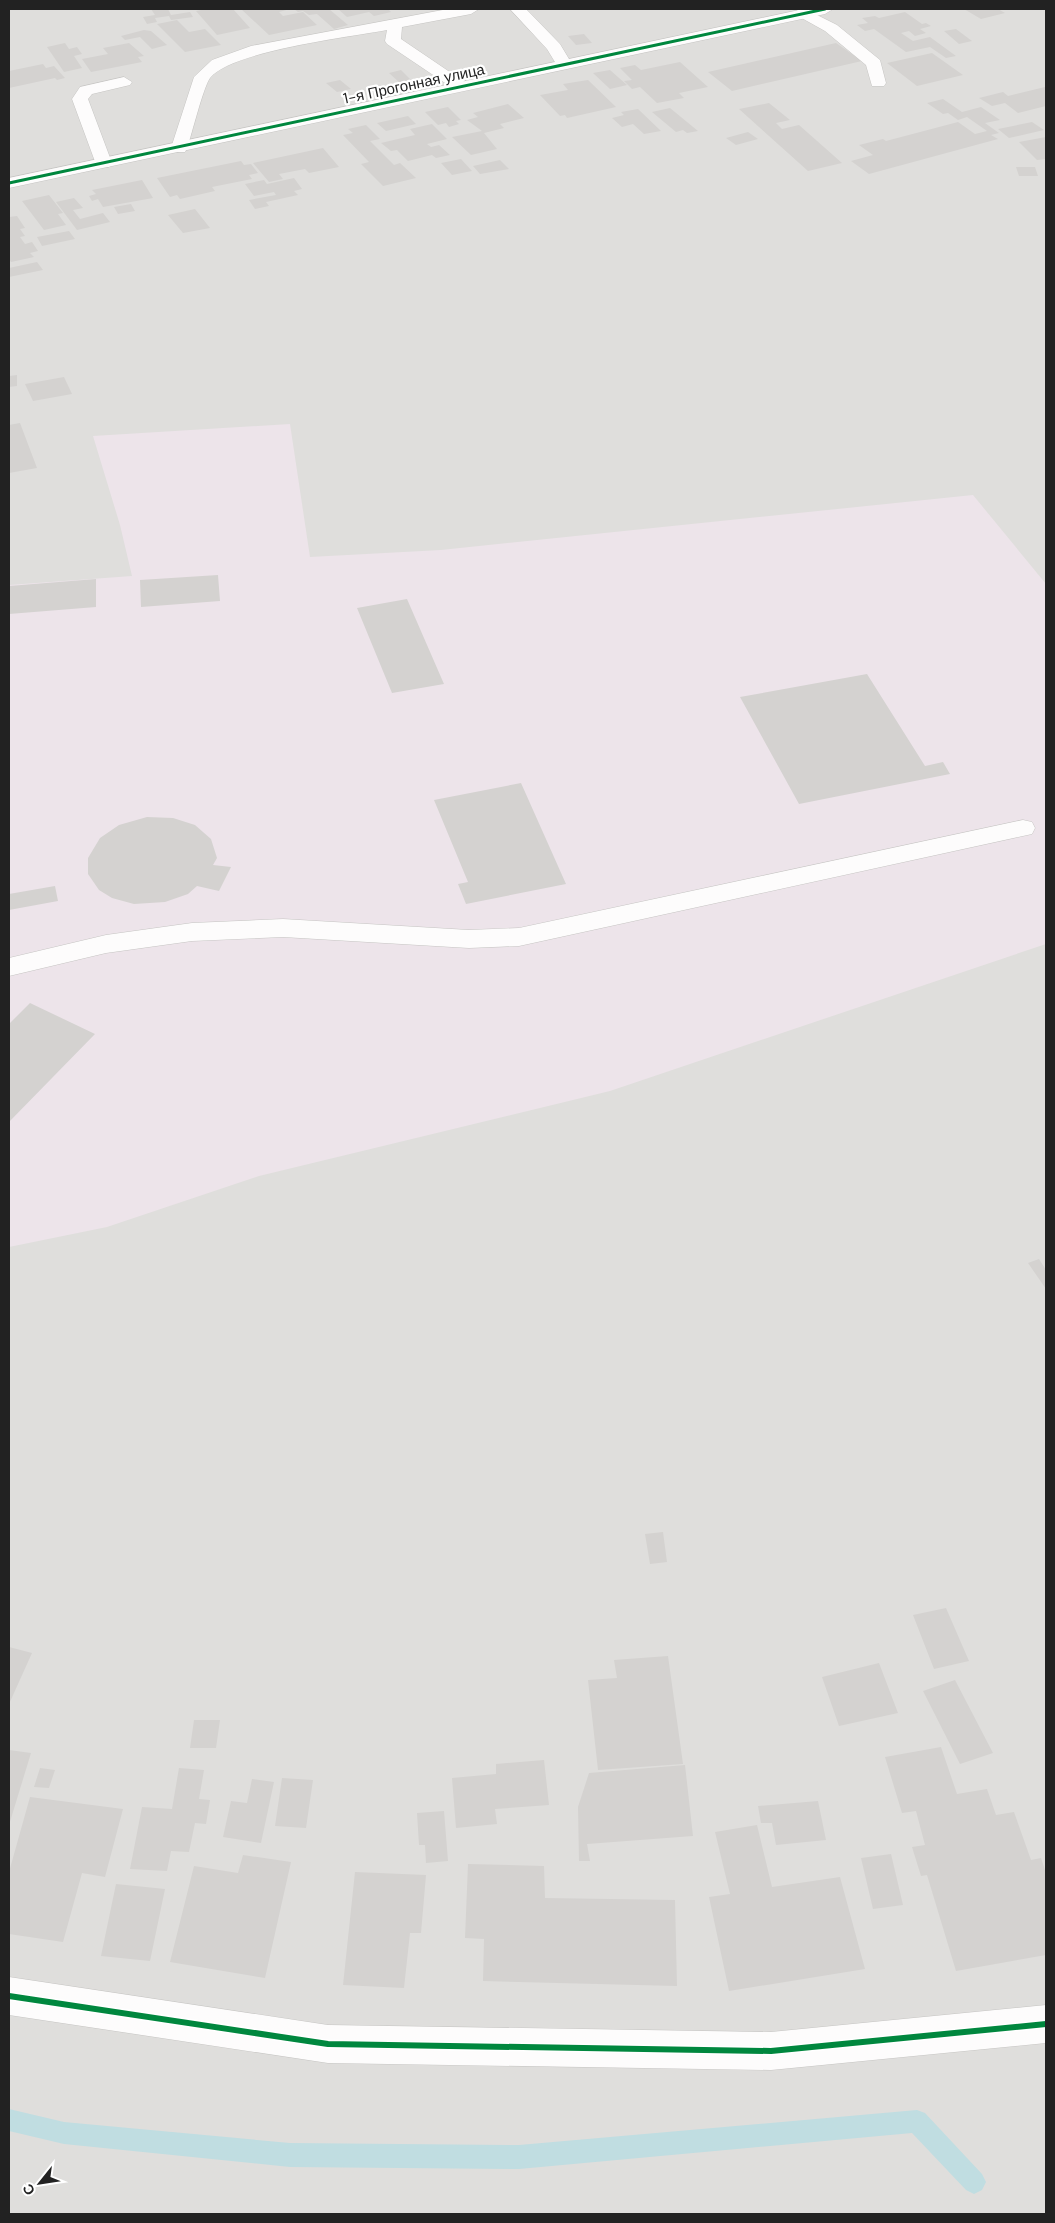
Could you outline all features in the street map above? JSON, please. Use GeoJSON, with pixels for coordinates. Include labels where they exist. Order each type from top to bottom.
{"type":"FeatureCollection","features":[{"type":"Feature","properties":{"kind":"street"},"geometry":{"type":"LineString","coordinates":[[178,148],[202,77],[218,62],[250,52],[471,9]]}},
{"type":"Feature","properties":{"kind":"street"},"geometry":{"type":"LineString","coordinates":[[518,9],[554,47],[564,64]]}},
{"type":"Feature","properties":{"kind":"street","name":"1-я Прогонная улица"},"geometry":{"type":"LineString","coordinates":[[9,183],[825,9]]}},
{"type":"Feature","properties":{"kind":"street"},"geometry":{"type":"LineString","coordinates":[[804,13],[831,28],[874,62],[878,83]]}},
{"type":"Feature","properties":{"kind":"street"},"geometry":{"type":"LineString","coordinates":[[395,24],[393,41],[460,86]]}},
{"type":"Feature","properties":{"kind":"street"},"geometry":{"type":"LineString","coordinates":[[103,163],[80,99],[86,90],[124,82]]}},
{"type":"Feature","properties":{"kind":"street"},"geometry":{"type":"LineString","coordinates":[[9,967],[106,944],[192,932],[283,928],[470,940],[519,937],[1023,828]]}},
{"type":"Feature","properties":{"kind":"street"},"geometry":{"type":"LineString","coordinates":[[9,1996],[328,2044],[771,2051],[1046,2024]]}},
{"type":"Feature","properties":{"kind":"shaded area"},"geometry":{"type":"Polygon","coordinates":[[[9,9],[1046,9],[1046,2214],[9,2214],[9,9]]]}},
{"type":"Feature","properties":{"kind":"shaded area"},"geometry":{"type":"Polygon","coordinates":[[[290,424],[310,557],[441,550],[973,495],[1046,584],[1046,944],[610,1091],[259,1176],[107,1227],[9,1247],[9,585],[132,576],[120,525],[93,436],[290,424]]]}},
{"type":"Feature","properties":{"kind":"building"},"geometry":{"type":"Polygon","coordinates":[[[151,9],[168,9],[171,15],[190,12],[193,17],[171,20],[169,16],[155,18],[157,22],[147,24],[143,17],[155,15],[151,9]]]}},
{"type":"Feature","properties":{"kind":"building"},"geometry":{"type":"Polygon","coordinates":[[[233,9],[250,28],[217,35],[196,11],[233,9]]]}},
{"type":"Feature","properties":{"kind":"building"},"geometry":{"type":"Polygon","coordinates":[[[241,9],[290,9],[279,12],[283,16],[303,12],[317,25],[269,35],[241,9]]]}},
{"type":"Feature","properties":{"kind":"building"},"geometry":{"type":"Polygon","coordinates":[[[294,9],[329,9],[348,25],[334,29],[317,14],[309,15],[294,9]]]}},
{"type":"Feature","properties":{"kind":"building"},"geometry":{"type":"Polygon","coordinates":[[[338,9],[388,9],[391,12],[374,16],[369,12],[347,17],[338,9]]]}},
{"type":"Feature","properties":{"kind":"building"},"geometry":{"type":"Polygon","coordinates":[[[964,9],[998,9],[1005,13],[981,19],[964,9]]]}},
{"type":"Feature","properties":{"kind":"building"},"geometry":{"type":"Polygon","coordinates":[[[905,12],[922,24],[926,23],[931,26],[920,29],[926,33],[915,36],[909,31],[901,33],[913,41],[930,37],[956,56],[946,58],[930,47],[906,52],[874,29],[865,31],[857,25],[868,23],[862,18],[875,16],[879,18],[905,12]]]}},
{"type":"Feature","properties":{"kind":"building"},"geometry":{"type":"Polygon","coordinates":[[[177,20],[189,32],[205,29],[221,45],[185,52],[157,24],[177,20]]]}},
{"type":"Feature","properties":{"kind":"building"},"geometry":{"type":"Polygon","coordinates":[[[956,29],[972,41],[959,44],[944,31],[956,29]]]}},
{"type":"Feature","properties":{"kind":"building"},"geometry":{"type":"Polygon","coordinates":[[[144,30],[151,31],[167,45],[152,49],[140,37],[125,40],[121,36],[144,30]]]}},
{"type":"Feature","properties":{"kind":"building"},"geometry":{"type":"Polygon","coordinates":[[[584,34],[592,43],[576,45],[568,36],[584,34]]]}},
{"type":"Feature","properties":{"kind":"building"},"geometry":{"type":"Polygon","coordinates":[[[65,43],[69,49],[77,47],[82,54],[74,56],[82,68],[64,72],[47,47],[65,43]]]}},
{"type":"Feature","properties":{"kind":"building"},"geometry":{"type":"Polygon","coordinates":[[[129,43],[144,56],[138,57],[142,62],[91,72],[82,59],[108,54],[103,48],[129,43]]]}},
{"type":"Feature","properties":{"kind":"building"},"geometry":{"type":"Polygon","coordinates":[[[836,43],[862,61],[732,91],[708,72],[836,43]]]}},
{"type":"Feature","properties":{"kind":"building"},"geometry":{"type":"Polygon","coordinates":[[[932,53],[963,75],[917,86],[887,63],[932,53]]]}},
{"type":"Feature","properties":{"kind":"building"},"geometry":{"type":"Polygon","coordinates":[[[680,62],[708,87],[679,93],[684,98],[657,103],[640,87],[632,89],[624,81],[632,80],[620,68],[635,65],[641,70],[680,62]]]}},
{"type":"Feature","properties":{"kind":"building"},"geometry":{"type":"Polygon","coordinates":[[[43,64],[46,68],[54,66],[65,78],[57,80],[55,78],[9,88],[9,71],[43,64]]]}},
{"type":"Feature","properties":{"kind":"building"},"geometry":{"type":"Polygon","coordinates":[[[401,70],[412,81],[400,83],[389,73],[401,70]]]}},
{"type":"Feature","properties":{"kind":"building"},"geometry":{"type":"Polygon","coordinates":[[[610,70],[627,85],[610,89],[593,73],[610,70]]]}},
{"type":"Feature","properties":{"kind":"building"},"geometry":{"type":"Polygon","coordinates":[[[340,80],[351,89],[337,92],[326,83],[340,80]]]}},
{"type":"Feature","properties":{"kind":"building"},"geometry":{"type":"Polygon","coordinates":[[[588,80],[616,107],[567,118],[565,115],[560,116],[540,95],[568,90],[563,84],[588,80]]]}},
{"type":"Feature","properties":{"kind":"building"},"geometry":{"type":"Polygon","coordinates":[[[1045,87],[1046,106],[1018,113],[1005,103],[992,106],[979,98],[1003,92],[1008,96],[1045,87]]]}},
{"type":"Feature","properties":{"kind":"building"},"geometry":{"type":"Polygon","coordinates":[[[943,99],[962,112],[981,107],[1000,120],[985,123],[999,133],[991,135],[998,139],[869,174],[851,161],[873,155],[859,145],[883,139],[886,141],[958,122],[975,134],[987,131],[967,117],[958,120],[948,113],[943,114],[927,103],[943,99]]]}},
{"type":"Feature","properties":{"kind":"building"},"geometry":{"type":"Polygon","coordinates":[[[769,103],[790,120],[776,123],[782,129],[799,125],[842,163],[808,171],[739,109],[769,103]]]}},
{"type":"Feature","properties":{"kind":"building"},"geometry":{"type":"Polygon","coordinates":[[[508,104],[524,118],[500,124],[504,128],[484,133],[497,149],[471,155],[452,137],[482,131],[467,120],[478,117],[473,113],[508,104]]]}},
{"type":"Feature","properties":{"kind":"building"},"geometry":{"type":"Polygon","coordinates":[[[448,107],[461,120],[456,121],[459,124],[449,127],[446,123],[438,125],[425,112],[448,107]]]}},
{"type":"Feature","properties":{"kind":"building"},"geometry":{"type":"Polygon","coordinates":[[[670,108],[698,131],[687,133],[683,130],[676,132],[652,112],[670,108]]]}},
{"type":"Feature","properties":{"kind":"building"},"geometry":{"type":"Polygon","coordinates":[[[638,109],[661,131],[644,134],[633,124],[622,127],[612,118],[624,115],[621,112],[638,109]]]}},
{"type":"Feature","properties":{"kind":"building"},"geometry":{"type":"Polygon","coordinates":[[[408,116],[416,124],[386,131],[377,123],[408,116]]]}},
{"type":"Feature","properties":{"kind":"building"},"geometry":{"type":"Polygon","coordinates":[[[1032,122],[1044,130],[1009,138],[998,129],[1032,122]]]}},
{"type":"Feature","properties":{"kind":"building"},"geometry":{"type":"Polygon","coordinates":[[[432,124],[447,139],[427,144],[431,147],[439,145],[450,155],[436,158],[432,155],[408,161],[397,150],[391,151],[381,143],[415,135],[410,129],[432,124]]]}},
{"type":"Feature","properties":{"kind":"building"},"geometry":{"type":"Polygon","coordinates":[[[366,125],[380,139],[370,141],[394,165],[400,163],[416,178],[383,186],[361,164],[369,162],[343,135],[353,133],[348,129],[366,125]]]}},
{"type":"Feature","properties":{"kind":"building"},"geometry":{"type":"Polygon","coordinates":[[[748,132],[758,139],[736,145],[726,138],[748,132]]]}},
{"type":"Feature","properties":{"kind":"building"},"geometry":{"type":"Polygon","coordinates":[[[1046,137],[1046,159],[1037,160],[1019,142],[1046,137]]]}},
{"type":"Feature","properties":{"kind":"building"},"geometry":{"type":"Polygon","coordinates":[[[323,148],[339,167],[309,173],[305,169],[279,174],[283,179],[269,182],[253,163],[323,148]]]}},
{"type":"Feature","properties":{"kind":"building"},"geometry":{"type":"Polygon","coordinates":[[[461,159],[472,171],[452,175],[441,163],[461,159]]]}},
{"type":"Feature","properties":{"kind":"building"},"geometry":{"type":"Polygon","coordinates":[[[500,160],[509,169],[480,174],[473,166],[500,160]]]}},
{"type":"Feature","properties":{"kind":"building"},"geometry":{"type":"Polygon","coordinates":[[[241,161],[244,165],[251,164],[258,173],[249,175],[252,179],[212,187],[215,191],[180,199],[177,195],[170,197],[157,178],[241,161]]]}},
{"type":"Feature","properties":{"kind":"building"},"geometry":{"type":"Polygon","coordinates":[[[1016,167],[1035,167],[1038,176],[1019,176],[1016,167]]]}},
{"type":"Feature","properties":{"kind":"building"},"geometry":{"type":"Polygon","coordinates":[[[294,178],[302,189],[294,191],[298,195],[266,202],[269,206],[255,209],[249,200],[276,195],[274,192],[254,196],[245,184],[264,180],[267,184],[294,178]]]}},
{"type":"Feature","properties":{"kind":"building"},"geometry":{"type":"Polygon","coordinates":[[[142,180],[153,198],[103,207],[98,199],[92,201],[89,196],[96,194],[92,190],[142,180]]]}},
{"type":"Feature","properties":{"kind":"building"},"geometry":{"type":"Polygon","coordinates":[[[49,195],[63,213],[58,214],[66,225],[44,230],[22,201],[49,195]]]}},
{"type":"Feature","properties":{"kind":"building"},"geometry":{"type":"Polygon","coordinates":[[[74,198],[83,208],[73,210],[80,219],[103,213],[110,222],[77,230],[56,202],[74,198]]]}},
{"type":"Feature","properties":{"kind":"building"},"geometry":{"type":"Polygon","coordinates":[[[131,204],[135,211],[118,214],[114,207],[131,204]]]}},
{"type":"Feature","properties":{"kind":"building"},"geometry":{"type":"Polygon","coordinates":[[[195,209],[210,228],[183,233],[168,215],[195,209]]]}},
{"type":"Feature","properties":{"kind":"building"},"geometry":{"type":"Polygon","coordinates":[[[17,216],[25,228],[20,229],[25,236],[20,237],[25,244],[32,242],[38,251],[30,253],[34,257],[11,262],[9,259],[9,217],[17,216]]]}},
{"type":"Feature","properties":{"kind":"building"},"geometry":{"type":"Polygon","coordinates":[[[69,231],[75,239],[42,246],[37,237],[69,231]]]}},
{"type":"Feature","properties":{"kind":"building"},"geometry":{"type":"Polygon","coordinates":[[[37,262],[43,270],[9,277],[9,268],[37,262]]]}},
{"type":"Feature","properties":{"kind":"building"},"geometry":{"type":"Polygon","coordinates":[[[17,375],[17,386],[9,387],[9,376],[17,375]]]}},
{"type":"Feature","properties":{"kind":"building"},"geometry":{"type":"Polygon","coordinates":[[[64,377],[72,394],[33,401],[25,384],[64,377]]]}},
{"type":"Feature","properties":{"kind":"building"},"geometry":{"type":"Polygon","coordinates":[[[20,423],[37,468],[9,473],[9,425],[20,423]]]}},
{"type":"Feature","properties":{"kind":"building"},"geometry":{"type":"Polygon","coordinates":[[[218,575],[220,601],[141,607],[140,580],[218,575]]]}},
{"type":"Feature","properties":{"kind":"building"},"geometry":{"type":"Polygon","coordinates":[[[96,579],[96,607],[9,614],[9,586],[96,579]]]}},
{"type":"Feature","properties":{"kind":"building"},"geometry":{"type":"Polygon","coordinates":[[[407,599],[444,684],[392,693],[357,608],[407,599]]]}},
{"type":"Feature","properties":{"kind":"building"},"geometry":{"type":"Polygon","coordinates":[[[867,674],[925,766],[943,762],[950,774],[799,804],[740,697],[867,674]]]}},
{"type":"Feature","properties":{"kind":"building"},"geometry":{"type":"Polygon","coordinates":[[[521,783],[566,884],[466,904],[458,884],[468,882],[434,800],[521,783]]]}},
{"type":"Feature","properties":{"kind":"building"},"geometry":{"type":"Polygon","coordinates":[[[147,817],[173,818],[195,825],[211,839],[217,858],[213,865],[231,867],[219,891],[197,886],[188,894],[165,902],[134,904],[112,898],[99,890],[88,874],[88,858],[100,838],[119,825],[147,817]]]}},
{"type":"Feature","properties":{"kind":"building"},"geometry":{"type":"Polygon","coordinates":[[[55,886],[58,901],[9,910],[9,894],[55,886]]]}},
{"type":"Feature","properties":{"kind":"building"},"geometry":{"type":"Polygon","coordinates":[[[30,1003],[95,1034],[9,1122],[9,1024],[30,1003]]]}},
{"type":"Feature","properties":{"kind":"building"},"geometry":{"type":"Polygon","coordinates":[[[1039,1259],[1046,1270],[1046,1289],[1028,1263],[1039,1259]]]}},
{"type":"Feature","properties":{"kind":"building"},"geometry":{"type":"Polygon","coordinates":[[[663,1532],[667,1562],[650,1564],[645,1534],[663,1532]]]}},
{"type":"Feature","properties":{"kind":"building"},"geometry":{"type":"Polygon","coordinates":[[[946,1608],[969,1661],[934,1669],[913,1615],[946,1608]]]}},
{"type":"Feature","properties":{"kind":"building"},"geometry":{"type":"Polygon","coordinates":[[[9,1647],[32,1653],[9,1704],[9,1647]]]}},
{"type":"Feature","properties":{"kind":"building"},"geometry":{"type":"Polygon","coordinates":[[[668,1656],[683,1764],[598,1770],[588,1680],[617,1678],[614,1660],[668,1656]]]}},
{"type":"Feature","properties":{"kind":"building"},"geometry":{"type":"Polygon","coordinates":[[[879,1663],[898,1713],[839,1726],[822,1677],[879,1663]]]}},
{"type":"Feature","properties":{"kind":"building"},"geometry":{"type":"Polygon","coordinates":[[[955,1680],[993,1753],[960,1764],[923,1691],[955,1680]]]}},
{"type":"Feature","properties":{"kind":"building"},"geometry":{"type":"Polygon","coordinates":[[[194,1720],[220,1720],[216,1748],[190,1748],[194,1720]]]}},
{"type":"Feature","properties":{"kind":"building"},"geometry":{"type":"Polygon","coordinates":[[[941,1747],[957,1794],[987,1789],[996,1815],[1014,1812],[1031,1860],[1041,1858],[1046,1873],[1046,1955],[956,1971],[927,1875],[921,1876],[912,1847],[925,1845],[916,1811],[902,1813],[885,1757],[941,1747]]]}},
{"type":"Feature","properties":{"kind":"building"},"geometry":{"type":"Polygon","coordinates":[[[9,1750],[31,1753],[9,1825],[9,1750]]]}},
{"type":"Feature","properties":{"kind":"building"},"geometry":{"type":"Polygon","coordinates":[[[544,1760],[549,1805],[495,1809],[497,1824],[456,1828],[452,1778],[496,1774],[496,1764],[544,1760]]]}},
{"type":"Feature","properties":{"kind":"building"},"geometry":{"type":"Polygon","coordinates":[[[685,1765],[693,1836],[587,1844],[590,1861],[579,1861],[578,1807],[589,1773],[685,1765]]]}},
{"type":"Feature","properties":{"kind":"building"},"geometry":{"type":"Polygon","coordinates":[[[40,1768],[55,1770],[49,1788],[34,1787],[40,1768]]]}},
{"type":"Feature","properties":{"kind":"building"},"geometry":{"type":"Polygon","coordinates":[[[179,1768],[204,1770],[199,1799],[210,1800],[206,1824],[195,1823],[189,1852],[171,1851],[167,1871],[130,1869],[142,1807],[172,1809],[179,1768]]]}},
{"type":"Feature","properties":{"kind":"building"},"geometry":{"type":"Polygon","coordinates":[[[282,1778],[313,1780],[306,1828],[275,1826],[282,1778]]]}},
{"type":"Feature","properties":{"kind":"building"},"geometry":{"type":"Polygon","coordinates":[[[252,1779],[274,1782],[261,1843],[223,1837],[231,1801],[247,1803],[252,1779]]]}},
{"type":"Feature","properties":{"kind":"building"},"geometry":{"type":"Polygon","coordinates":[[[30,1797],[123,1809],[105,1877],[82,1873],[63,1942],[9,1934],[9,1872],[30,1797]]]}},
{"type":"Feature","properties":{"kind":"building"},"geometry":{"type":"Polygon","coordinates":[[[818,1801],[826,1840],[776,1845],[772,1823],[761,1823],[758,1806],[818,1801]]]}},
{"type":"Feature","properties":{"kind":"building"},"geometry":{"type":"Polygon","coordinates":[[[444,1811],[448,1861],[426,1863],[425,1845],[419,1845],[417,1813],[444,1811]]]}},
{"type":"Feature","properties":{"kind":"building"},"geometry":{"type":"Polygon","coordinates":[[[757,1825],[772,1887],[840,1877],[865,1969],[729,1991],[709,1897],[730,1894],[715,1832],[757,1825]]]}},
{"type":"Feature","properties":{"kind":"building"},"geometry":{"type":"Polygon","coordinates":[[[891,1854],[903,1905],[873,1909],[861,1858],[891,1854]]]}},
{"type":"Feature","properties":{"kind":"building"},"geometry":{"type":"Polygon","coordinates":[[[243,1855],[291,1862],[265,1978],[170,1962],[194,1866],[238,1873],[243,1855]]]}},
{"type":"Feature","properties":{"kind":"building"},"geometry":{"type":"Polygon","coordinates":[[[468,1864],[544,1866],[545,1898],[675,1900],[677,1986],[483,1981],[484,1939],[465,1938],[468,1864]]]}},
{"type":"Feature","properties":{"kind":"building"},"geometry":{"type":"Polygon","coordinates":[[[355,1872],[426,1875],[421,1933],[410,1933],[404,1988],[343,1985],[355,1872]]]}},
{"type":"Feature","properties":{"kind":"building"},"geometry":{"type":"Polygon","coordinates":[[[116,1884],[165,1889],[150,1961],[101,1956],[116,1884]]]}},
{"type":"Feature","properties":{"kind":"waterway"},"geometry":{"type":"LineString","coordinates":[[9,2120],[64,2133],[290,2155],[519,2157],[917,2121],[974,2182]]}},
{"type":"Feature","properties":{"kind":"cycle path"},"geometry":{"type":"LineString","coordinates":[[9,183],[825,9]]}},
{"type":"Feature","properties":{"kind":"cycle path"},"geometry":{"type":"LineString","coordinates":[[9,1996],[328,2044],[771,2051],[1046,2024]]}}]}
